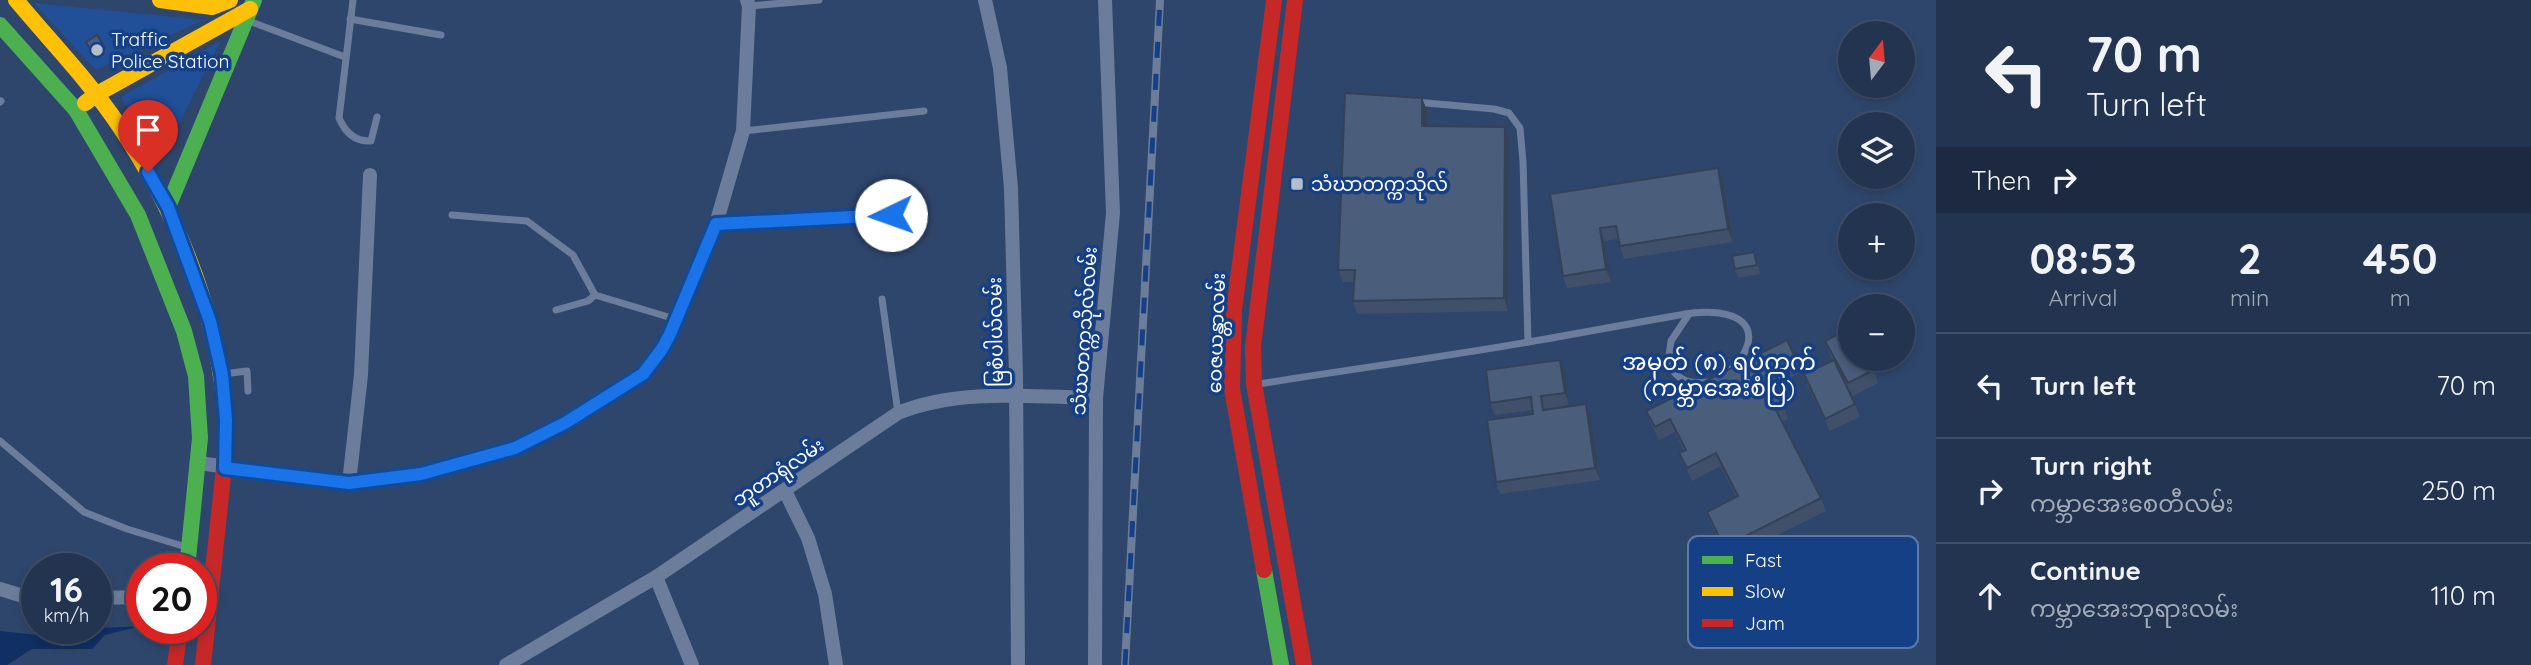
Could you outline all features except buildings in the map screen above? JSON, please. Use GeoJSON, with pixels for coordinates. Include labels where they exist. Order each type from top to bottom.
{"type":"FeatureCollection","features":[{"type":"Feature","properties":{"kind":"main road"},"geometry":{"type":"LineString","coordinates":[[16,0],[97,94],[148,172],[168,207],[210,321],[222,374],[226,420],[225,468],[212,553]]}},
{"type":"Feature","properties":{"kind":"main road"},"geometry":{"type":"LineString","coordinates":[[160,0],[212,7],[230,0]]}},
{"type":"Feature","properties":{"kind":"main road","name":"ဝေဇယန္တာလမ်း"},"geometry":{"type":"LineString","coordinates":[[1274,0],[1234,310],[1232,389],[1281,665]]}},
{"type":"Feature","properties":{"kind":"main road","name":"ဝေဇယန္တာလမ်း"},"geometry":{"type":"LineString","coordinates":[[1295,0],[1252,346],[1254,384],[1304,665]]}},
{"type":"Feature","properties":{"kind":"main road"},"geometry":{"type":"LineString","coordinates":[[76,110],[97,94],[250,10]]}},
{"type":"Feature","properties":{"kind":"main road"},"geometry":{"type":"LineString","coordinates":[[168,207],[250,10]]}},
{"type":"Feature","properties":{"kind":"main road"},"geometry":{"type":"LineString","coordinates":[[0,25],[76,110],[138,215],[184,331],[195,376],[200,438],[189,553]]}},
{"type":"Feature","properties":{"kind":"main road"},"geometry":{"type":"LineString","coordinates":[[175,665],[178,644]]}},
{"type":"Feature","properties":{"kind":"main road"},"geometry":{"type":"LineString","coordinates":[[203,665],[204,644]]}},
{"type":"Feature","properties":{"kind":"street","name":"မြစံပါယ်လမ်း"},"geometry":{"type":"LineString","coordinates":[[985,0],[1000,68],[1010,174],[1016,397],[1018,665]]}},
{"type":"Feature","properties":{"kind":"street","name":"သံဃတက္ကသိုလ်လမ်း"},"geometry":{"type":"LineString","coordinates":[[1095,665],[1096,398],[1113,213],[1105,0]]}},
{"type":"Feature","properties":{"kind":"street"},"geometry":{"type":"LineString","coordinates":[[198,463],[349,483],[421,474],[515,448],[565,423],[643,374],[662,349],[677,319],[716,224],[743,131],[748,3]]}},
{"type":"Feature","properties":{"kind":"street"},"geometry":{"type":"LineString","coordinates":[[349,483],[361,375],[370,175]]}},
{"type":"Feature","properties":{"kind":"street","name":"ဘူတာရုံလမ်း"},"geometry":{"type":"LineString","coordinates":[[506,665],[656,577],[898,413],[919,405],[953,398],[1096,398]]}},
{"type":"Feature","properties":{"kind":"street"},"geometry":{"type":"LineString","coordinates":[[785,491],[808,538],[825,594],[836,665]]}},
{"type":"Feature","properties":{"kind":"street"},"geometry":{"type":"LineString","coordinates":[[656,577],[692,665]]}},
{"type":"Feature","properties":{"kind":"street"},"geometry":{"type":"LineString","coordinates":[[0,589],[21,595]]}},
{"type":"Feature","properties":{"kind":"lane"},"geometry":{"type":"LineString","coordinates":[[353,0],[339,118],[343,129],[361,141],[371,141],[377,117]]}},
{"type":"Feature","properties":{"kind":"lane"},"geometry":{"type":"LineString","coordinates":[[748,3],[819,0]]}},
{"type":"Feature","properties":{"kind":"lane"},"geometry":{"type":"LineString","coordinates":[[250,10],[345,57]]}},
{"type":"Feature","properties":{"kind":"lane"},"geometry":{"type":"LineString","coordinates":[[351,19],[441,35]]}},
{"type":"Feature","properties":{"kind":"lane"},"geometry":{"type":"LineString","coordinates":[[1406,102],[1494,109],[1508,113],[1520,128],[1528,342]]}},
{"type":"Feature","properties":{"kind":"lane"},"geometry":{"type":"LineString","coordinates":[[743,131],[924,111]]}},
{"type":"Feature","properties":{"kind":"lane"},"geometry":{"type":"LineString","coordinates":[[452,215],[527,221],[573,255],[595,295],[677,319]]}},
{"type":"Feature","properties":{"kind":"lane"},"geometry":{"type":"LineString","coordinates":[[716,224],[891,215]]}},
{"type":"Feature","properties":{"kind":"lane"},"geometry":{"type":"LineString","coordinates":[[556,310],[588,300],[595,295]]}},
{"type":"Feature","properties":{"kind":"lane"},"geometry":{"type":"LineString","coordinates":[[881,299],[898,413]]}},
{"type":"Feature","properties":{"kind":"lane"},"geometry":{"type":"LineString","coordinates":[[1254,384],[1528,342],[1700,312],[1732,316],[1743,321],[1749,332],[1748,346],[1740,362],[1728,373],[1709,382],[1692,384],[1677,377],[1668,364],[1671,341],[1689,314]]}},
{"type":"Feature","properties":{"kind":"lane"},"geometry":{"type":"LineString","coordinates":[[222,374],[247,371],[248,391]]}},
{"type":"Feature","properties":{"kind":"lane"},"geometry":{"type":"LineString","coordinates":[[0,441],[84,512],[127,529],[190,548]]}},
{"type":"Feature","properties":{"kind":"shaded area"},"geometry":{"type":"Polygon","coordinates":[[[34,3],[203,20],[96,70],[34,3]]]}},
{"type":"Feature","properties":{"kind":"shaded area"},"geometry":{"type":"Polygon","coordinates":[[[221,41],[160,161],[121,97],[221,41]]]}},
{"type":"Feature","properties":{"kind":"shaded area"},"geometry":{"type":"Polygon","coordinates":[[[112,627],[126,627],[126,630],[112,633],[112,627]]]}},
{"type":"Feature","properties":{"kind":"shaded area"},"geometry":{"type":"Polygon","coordinates":[[[0,631],[21,633],[21,644],[97,644],[92,649],[32,649],[7,665],[0,665],[0,631]]]}},
{"type":"Feature","properties":{"kind":"railway"},"geometry":{"type":"LineString","coordinates":[[1125,665],[1160,0]]}},
{"type":"Feature","properties":{"kind":"traffic: fast"},"geometry":{"type":"LineString","coordinates":[[168,207],[254,0]]}},
{"type":"Feature","properties":{"kind":"traffic: fast"},"geometry":{"type":"LineString","coordinates":[[0,25],[76,110],[138,215],[184,331],[196,376],[200,438],[189,553]]}},
{"type":"Feature","properties":{"kind":"traffic: fast"},"geometry":{"type":"LineString","coordinates":[[1264,570],[1281,665]]}},
{"type":"Feature","properties":{"kind":"traffic: slow"},"geometry":{"type":"LineString","coordinates":[[16,0],[108,110],[140,158],[157,190],[174,223],[200,291],[219,362],[224,398]]}},
{"type":"Feature","properties":{"kind":"traffic: slow"},"geometry":{"type":"LineString","coordinates":[[160,0],[212,7],[230,0]]}},
{"type":"Feature","properties":{"kind":"traffic: slow"},"geometry":{"type":"LineString","coordinates":[[85,103],[250,9]]}},
{"type":"Feature","properties":{"kind":"traffic: jam"},"geometry":{"type":"LineString","coordinates":[[1264,570],[1232,389],[1234,310],[1274,0]]}},
{"type":"Feature","properties":{"kind":"traffic: jam"},"geometry":{"type":"LineString","coordinates":[[1295,0],[1253,347],[1254,384],[1304,665]]}},
{"type":"Feature","properties":{"kind":"traffic: jam"},"geometry":{"type":"LineString","coordinates":[[203,665],[224,467],[224,398]]}},
{"type":"Feature","properties":{"kind":"traffic: jam"},"geometry":{"type":"LineString","coordinates":[[175,665],[178,644]]}},
{"type":"Feature","properties":{"kind":"place","name":"Traffic Police Station"},"geometry":{"type":"Point","coordinates":[97,50]}},
{"type":"Feature","properties":{"kind":"place","name":"သံဃာတက္ကသိုလ်"},"geometry":{"type":"Point","coordinates":[1297,184]}},
{"type":"Feature","properties":{"kind":"district","name":"အမှတ် (၈) ရပ်ကွက် (ကမ္ဘာအေးစံပြ)"},"geometry":{"type":"Point","coordinates":[1719,374]}},
{"type":"Feature","properties":{"kind":"route"},"geometry":{"type":"LineString","coordinates":[[148,172],[168,207],[210,321],[222,374],[226,420],[225,468],[349,483],[421,474],[515,448],[565,423],[643,374],[670,334],[716,224],[891,215]]}}]}
